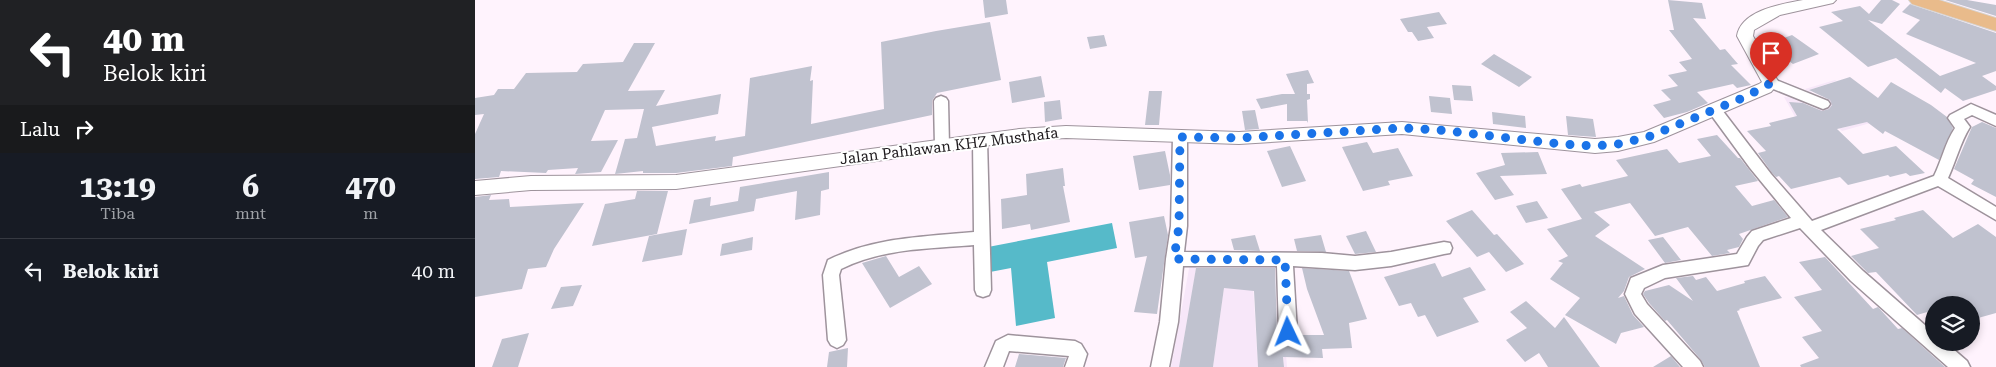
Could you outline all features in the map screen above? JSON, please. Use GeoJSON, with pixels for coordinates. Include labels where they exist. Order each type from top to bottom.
{"type":"FeatureCollection","features":[{"type":"Feature","properties":{"kind":"main road"},"geometry":{"type":"LineString","coordinates":[[1919,0],[1996,25]]}},
{"type":"Feature","properties":{"kind":"street"},"geometry":{"type":"LineString","coordinates":[[1823,104],[1771,83],[1745,36],[1746,28],[1755,19],[1770,13],[1828,0]]}},
{"type":"Feature","properties":{"kind":"street","name":"Jalan Pahlawan KHZ Musthafa"},"geometry":{"type":"LineString","coordinates":[[475,188],[531,183],[676,182],[1019,135],[1066,132],[1239,138],[1402,128],[1595,146],[1618,144],[1648,137],[1765,88],[1771,83]]}},
{"type":"Feature","properties":{"kind":"street"},"geometry":{"type":"LineString","coordinates":[[941,101],[943,146]]}},
{"type":"Feature","properties":{"kind":"street"},"geometry":{"type":"LineString","coordinates":[[1714,109],[1752,161],[1806,225],[1900,314],[1961,367]]}},
{"type":"Feature","properties":{"kind":"street"},"geometry":{"type":"LineString","coordinates":[[1694,367],[1641,309],[1633,294],[1637,283],[1663,272],[1742,260],[1749,252],[1754,239],[1768,231],[1806,225],[1939,180],[1950,159],[1954,141],[1963,127],[1955,118],[1971,109],[1977,110],[1996,121]]}},
{"type":"Feature","properties":{"kind":"street"},"geometry":{"type":"LineString","coordinates":[[1159,367],[1169,322],[1174,259],[1179,226],[1180,137]]}},
{"type":"Feature","properties":{"kind":"street"},"geometry":{"type":"LineString","coordinates":[[980,140],[983,290]]}},
{"type":"Feature","properties":{"kind":"street"},"geometry":{"type":"LineString","coordinates":[[1939,180],[1996,214]]}},
{"type":"Feature","properties":{"kind":"street"},"geometry":{"type":"LineString","coordinates":[[837,340],[831,275],[834,265],[850,255],[897,244],[982,238]]}},
{"type":"Feature","properties":{"kind":"street"},"geometry":{"type":"LineString","coordinates":[[1174,259],[1365,262],[1444,248]]}},
{"type":"Feature","properties":{"kind":"street"},"geometry":{"type":"LineString","coordinates":[[1285,260],[1288,332]]}},
{"type":"Feature","properties":{"kind":"street"},"geometry":{"type":"LineString","coordinates":[[994,367],[1002,346],[1008,343],[1075,349],[1078,354],[1074,367]]}},
{"type":"Feature","properties":{"kind":"shaded area"},"geometry":{"type":"Polygon","coordinates":[[[1835,80],[1852,93],[1874,122],[1842,131],[1836,125],[1799,124],[1784,97],[1816,99],[1805,89],[1835,80]],[[1836,81],[1809,90],[1823,101],[1850,92],[1836,81]],[[1790,103],[1800,122],[1825,123],[1814,104],[1790,103]],[[1825,112],[1842,128],[1870,121],[1825,112]]]}},
{"type":"Feature","properties":{"kind":"shaded area"},"geometry":{"type":"Polygon","coordinates":[[[1191,258],[1279,265],[1287,367],[1284,367],[1276,268],[1252,269],[1258,367],[1213,367],[1224,288],[1249,268],[1197,263],[1179,367],[1171,367],[1191,258]]]}},
{"type":"Feature","properties":{"kind":"water"},"geometry":{"type":"Polygon","coordinates":[[[1112,223],[1117,248],[1047,262],[1055,318],[1016,326],[1011,268],[990,272],[988,247],[1112,223]]]}},
{"type":"Feature","properties":{"kind":"building"},"geometry":{"type":"Polygon","coordinates":[[[983,0],[1006,0],[1008,14],[985,18],[983,0]]]}},
{"type":"Feature","properties":{"kind":"building"},"geometry":{"type":"Polygon","coordinates":[[[1668,0],[1702,3],[1706,19],[1693,18],[1720,50],[1725,49],[1738,64],[1731,65],[1751,85],[1737,88],[1733,84],[1697,92],[1708,103],[1687,112],[1664,118],[1653,105],[1671,100],[1661,90],[1678,86],[1668,75],[1687,71],[1679,62],[1692,59],[1669,30],[1674,30],[1668,0]]]}},
{"type":"Feature","properties":{"kind":"building"},"geometry":{"type":"Polygon","coordinates":[[[1881,0],[1892,0],[1900,4],[1882,24],[1868,20],[1940,76],[1976,63],[1906,34],[1920,20],[1902,12],[1910,4],[1996,33],[1996,71],[1982,76],[1996,86],[1996,90],[1963,101],[1945,88],[1941,93],[1896,58],[1868,67],[1819,27],[1843,21],[1831,12],[1860,6],[1869,14],[1881,0]]]}},
{"type":"Feature","properties":{"kind":"building"},"geometry":{"type":"Polygon","coordinates":[[[1945,0],[1967,0],[1996,5],[1996,16],[1945,0]]]}},
{"type":"Feature","properties":{"kind":"building"},"geometry":{"type":"Polygon","coordinates":[[[1439,12],[1447,24],[1427,27],[1434,38],[1418,41],[1412,32],[1408,32],[1400,19],[1439,12]]]}},
{"type":"Feature","properties":{"kind":"building"},"geometry":{"type":"Polygon","coordinates":[[[990,22],[1001,80],[937,93],[932,101],[932,115],[733,157],[732,166],[676,173],[643,173],[643,171],[615,174],[625,139],[637,138],[644,109],[605,110],[591,141],[618,140],[601,172],[575,174],[578,168],[548,170],[546,173],[501,171],[499,177],[475,179],[475,134],[484,114],[475,115],[475,98],[494,95],[498,89],[514,89],[526,73],[577,72],[583,64],[623,62],[634,43],[655,43],[628,91],[665,90],[656,106],[721,94],[718,114],[652,127],[656,146],[716,136],[715,141],[745,136],[750,78],[812,66],[810,81],[813,80],[811,124],[884,109],[881,42],[990,22]]]}},
{"type":"Feature","properties":{"kind":"building"},"geometry":{"type":"Polygon","coordinates":[[[1104,35],[1107,46],[1090,49],[1087,37],[1104,35]]]}},
{"type":"Feature","properties":{"kind":"building"},"geometry":{"type":"Polygon","coordinates":[[[1792,35],[1819,54],[1793,64],[1777,52],[1786,49],[1776,41],[1792,35]]]}},
{"type":"Feature","properties":{"kind":"building"},"geometry":{"type":"Polygon","coordinates":[[[1494,54],[1532,77],[1519,87],[1481,64],[1494,54]]]}},
{"type":"Feature","properties":{"kind":"building"},"geometry":{"type":"Polygon","coordinates":[[[1308,70],[1314,83],[1307,84],[1307,94],[1310,94],[1310,99],[1307,100],[1308,123],[1307,121],[1287,121],[1287,104],[1261,109],[1256,99],[1282,94],[1295,94],[1286,74],[1308,70]]]}},
{"type":"Feature","properties":{"kind":"building"},"geometry":{"type":"Polygon","coordinates":[[[1041,76],[1045,97],[1012,103],[1009,82],[1041,76]]]}},
{"type":"Feature","properties":{"kind":"building"},"geometry":{"type":"Polygon","coordinates":[[[1850,77],[1878,98],[1891,82],[1931,105],[1947,117],[1953,128],[1939,160],[1885,131],[1883,134],[1867,122],[1837,129],[1863,154],[1896,146],[1925,173],[1910,176],[1906,173],[1890,177],[1888,175],[1848,185],[1840,177],[1791,189],[1779,176],[1776,177],[1772,173],[1758,153],[1766,151],[1747,131],[1771,126],[1769,123],[1797,116],[1789,102],[1803,103],[1822,111],[1829,109],[1832,105],[1830,100],[1809,90],[1850,77]]]}},
{"type":"Feature","properties":{"kind":"building"},"geometry":{"type":"Polygon","coordinates":[[[1452,85],[1471,86],[1473,101],[1454,100],[1452,85]]]}},
{"type":"Feature","properties":{"kind":"building"},"geometry":{"type":"Polygon","coordinates":[[[1149,91],[1162,91],[1159,125],[1145,125],[1149,91]]]}},
{"type":"Feature","properties":{"kind":"building"},"geometry":{"type":"Polygon","coordinates":[[[1429,96],[1450,98],[1452,114],[1431,112],[1429,96]]]}},
{"type":"Feature","properties":{"kind":"building"},"geometry":{"type":"Polygon","coordinates":[[[1060,100],[1062,119],[1045,122],[1044,102],[1060,100]]]}},
{"type":"Feature","properties":{"kind":"building"},"geometry":{"type":"Polygon","coordinates":[[[1255,110],[1259,129],[1245,130],[1242,111],[1255,110]]]}},
{"type":"Feature","properties":{"kind":"building"},"geometry":{"type":"Polygon","coordinates":[[[1492,112],[1525,116],[1526,128],[1493,124],[1492,112]]]}},
{"type":"Feature","properties":{"kind":"building"},"geometry":{"type":"Polygon","coordinates":[[[1566,116],[1593,119],[1596,137],[1568,135],[1566,116]]]}},
{"type":"Feature","properties":{"kind":"building"},"geometry":{"type":"Polygon","coordinates":[[[1982,122],[1996,128],[1996,197],[1971,184],[1974,180],[1954,169],[1972,127],[1982,122]]]}},
{"type":"Feature","properties":{"kind":"building"},"geometry":{"type":"Polygon","coordinates":[[[1717,135],[1740,158],[1758,181],[1735,186],[1752,206],[1774,200],[1788,217],[1739,234],[1743,239],[1739,247],[1727,250],[1730,253],[1712,256],[1688,227],[1655,236],[1630,203],[1594,212],[1610,225],[1595,236],[1645,269],[1629,277],[1624,291],[1618,298],[1624,296],[1633,315],[1644,327],[1621,333],[1616,344],[1565,315],[1580,298],[1550,279],[1563,263],[1558,261],[1568,256],[1547,229],[1582,219],[1561,189],[1580,184],[1582,187],[1628,176],[1616,160],[1667,149],[1679,163],[1711,156],[1697,139],[1717,135]]]}},
{"type":"Feature","properties":{"kind":"building"},"geometry":{"type":"Polygon","coordinates":[[[1367,142],[1373,153],[1398,148],[1413,176],[1388,181],[1390,185],[1363,191],[1342,147],[1367,142]]]}},
{"type":"Feature","properties":{"kind":"building"},"geometry":{"type":"Polygon","coordinates":[[[1290,146],[1306,181],[1282,187],[1267,151],[1290,146]]]}},
{"type":"Feature","properties":{"kind":"building"},"geometry":{"type":"Polygon","coordinates":[[[1165,151],[1170,185],[1139,190],[1133,156],[1165,151]]]}},
{"type":"Feature","properties":{"kind":"building"},"geometry":{"type":"Polygon","coordinates":[[[1538,152],[1547,174],[1500,176],[1514,195],[1495,200],[1476,173],[1505,165],[1501,153],[1538,152]]]}},
{"type":"Feature","properties":{"kind":"building"},"geometry":{"type":"Polygon","coordinates":[[[1063,168],[1065,186],[1063,186],[1070,222],[1031,230],[1030,224],[1002,229],[1001,199],[1027,195],[1026,174],[1063,168]]]}},
{"type":"Feature","properties":{"kind":"building"},"geometry":{"type":"Polygon","coordinates":[[[829,172],[829,189],[821,191],[820,215],[795,220],[797,191],[756,199],[754,211],[689,224],[694,200],[711,197],[710,206],[738,201],[740,187],[829,172]]]}},
{"type":"Feature","properties":{"kind":"building"},"geometry":{"type":"Polygon","coordinates":[[[637,191],[668,191],[657,234],[592,246],[605,204],[635,199],[637,191]]]}},
{"type":"Feature","properties":{"kind":"building"},"geometry":{"type":"Polygon","coordinates":[[[491,195],[489,200],[509,199],[510,207],[584,203],[554,249],[546,267],[528,269],[522,289],[475,297],[475,197],[491,195]]]}},
{"type":"Feature","properties":{"kind":"building"},"geometry":{"type":"Polygon","coordinates":[[[1537,201],[1548,218],[1526,223],[1516,206],[1537,201]]]}},
{"type":"Feature","properties":{"kind":"building"},"geometry":{"type":"Polygon","coordinates":[[[1472,210],[1524,264],[1506,272],[1489,252],[1477,257],[1446,221],[1472,210]]]}},
{"type":"Feature","properties":{"kind":"building"},"geometry":{"type":"Polygon","coordinates":[[[1923,210],[1953,238],[1978,224],[1996,237],[1996,313],[1980,317],[1980,296],[1925,296],[1925,313],[1917,315],[1876,272],[1868,273],[1851,256],[1879,248],[1860,229],[1896,220],[1894,218],[1923,210]]]}},
{"type":"Feature","properties":{"kind":"building"},"geometry":{"type":"Polygon","coordinates":[[[1164,216],[1168,235],[1157,314],[1134,312],[1147,256],[1135,258],[1129,222],[1164,216]]]}},
{"type":"Feature","properties":{"kind":"building"},"geometry":{"type":"Polygon","coordinates":[[[687,229],[682,255],[642,262],[649,236],[687,229]]]}},
{"type":"Feature","properties":{"kind":"building"},"geometry":{"type":"Polygon","coordinates":[[[1366,231],[1376,252],[1355,254],[1346,236],[1366,231]]]}},
{"type":"Feature","properties":{"kind":"building"},"geometry":{"type":"Polygon","coordinates":[[[1255,235],[1260,251],[1234,250],[1231,239],[1255,235]]]}},
{"type":"Feature","properties":{"kind":"building"},"geometry":{"type":"Polygon","coordinates":[[[1321,235],[1326,252],[1297,251],[1294,239],[1321,235]]]}},
{"type":"Feature","properties":{"kind":"building"},"geometry":{"type":"Polygon","coordinates":[[[753,237],[752,250],[720,256],[722,244],[753,237]]]}},
{"type":"Feature","properties":{"kind":"building"},"geometry":{"type":"Polygon","coordinates":[[[1663,237],[1681,260],[1665,263],[1648,240],[1663,237]]]}},
{"type":"Feature","properties":{"kind":"building"},"geometry":{"type":"Polygon","coordinates":[[[886,256],[899,277],[919,266],[932,284],[890,308],[862,263],[886,256]]]}},
{"type":"Feature","properties":{"kind":"building"},"geometry":{"type":"Polygon","coordinates":[[[1825,257],[1873,309],[1878,307],[1898,329],[1902,328],[1925,349],[1925,351],[1945,367],[1801,367],[1800,365],[1819,358],[1802,337],[1822,331],[1794,297],[1822,290],[1799,262],[1825,257]]]}},
{"type":"Feature","properties":{"kind":"building"},"geometry":{"type":"Polygon","coordinates":[[[1435,263],[1442,277],[1470,267],[1486,290],[1463,298],[1479,322],[1437,337],[1425,315],[1418,317],[1411,303],[1399,306],[1384,277],[1435,263]]]}},
{"type":"Feature","properties":{"kind":"building"},"geometry":{"type":"Polygon","coordinates":[[[1196,268],[1275,268],[1277,332],[1280,338],[1287,342],[1295,339],[1298,335],[1324,335],[1307,289],[1302,268],[1349,271],[1367,319],[1349,323],[1352,348],[1322,349],[1323,358],[1283,357],[1284,367],[1258,367],[1254,291],[1224,288],[1213,367],[1179,367],[1196,268]]]}},
{"type":"Feature","properties":{"kind":"building"},"geometry":{"type":"Polygon","coordinates":[[[1693,276],[1696,280],[1706,277],[1717,291],[1765,276],[1782,298],[1737,311],[1760,367],[1705,367],[1643,294],[1645,291],[1669,285],[1693,301],[1676,278],[1693,276]]]}},
{"type":"Feature","properties":{"kind":"building"},"geometry":{"type":"Polygon","coordinates":[[[582,285],[573,306],[551,309],[561,287],[582,285]]]}},
{"type":"Feature","properties":{"kind":"building"},"geometry":{"type":"Polygon","coordinates":[[[1526,301],[1555,328],[1564,317],[1600,367],[1548,367],[1539,353],[1525,362],[1506,340],[1527,328],[1510,312],[1526,301]]]}},
{"type":"Feature","properties":{"kind":"building"},"geometry":{"type":"Polygon","coordinates":[[[529,333],[518,367],[492,367],[502,339],[529,333]]]}},
{"type":"Feature","properties":{"kind":"building"},"geometry":{"type":"Polygon","coordinates":[[[848,348],[847,367],[827,367],[829,352],[848,348]]]}},
{"type":"Feature","properties":{"kind":"building"},"geometry":{"type":"Polygon","coordinates":[[[1019,354],[1066,358],[1063,367],[1015,367],[1019,354]]]}},
{"type":"Feature","properties":{"kind":"building"},"geometry":{"type":"Polygon","coordinates":[[[1671,356],[1680,367],[1653,367],[1671,356]]]}},
{"type":"Feature","properties":{"kind":"route"},"geometry":{"type":"LineString","coordinates":[[1288,332],[1285,260],[1174,259],[1179,226],[1180,137],[1239,138],[1402,128],[1439,130],[1561,144],[1595,146],[1618,144],[1648,137],[1745,97],[1765,88],[1771,83]]}}]}
